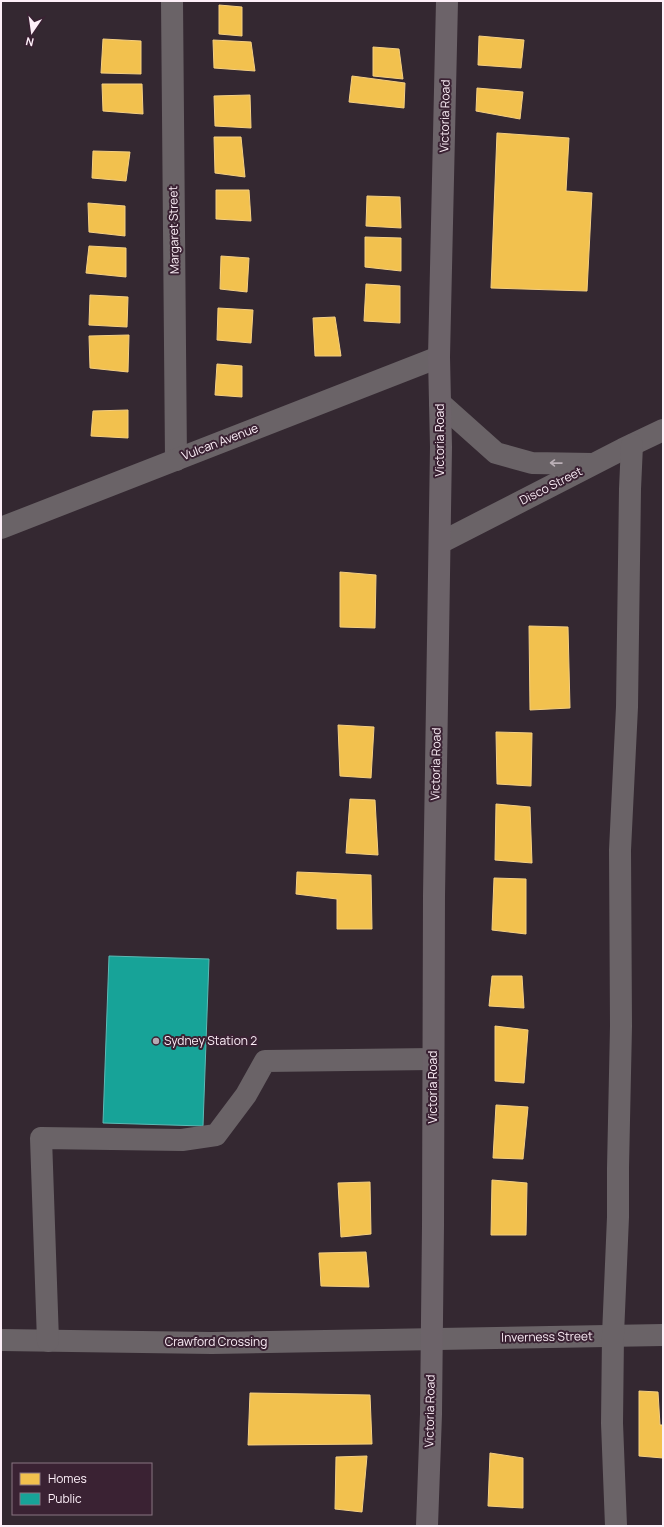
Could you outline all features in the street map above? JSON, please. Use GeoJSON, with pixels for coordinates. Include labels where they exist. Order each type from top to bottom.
{"type":"FeatureCollection","features":[{"type":"Feature","properties":{"kind":"main road","name":"Victoria Road"},"geometry":{"type":"LineString","coordinates":[[427,1526],[431,1414],[434,1226],[434,896],[440,543],[439,357],[447,1]]}},
{"type":"Feature","properties":{"kind":"street","name":"Margaret Street"},"geometry":{"type":"LineString","coordinates":[[172,1],[176,460]]}},
{"type":"Feature","properties":{"kind":"street","name":"Vulcan Avenue"},"geometry":{"type":"LineString","coordinates":[[1,528],[439,357]]}},
{"type":"Feature","properties":{"kind":"street"},"geometry":{"type":"LineString","coordinates":[[440,403],[496,453],[532,463],[595,464]]}},
{"type":"Feature","properties":{"kind":"street","name":"Disco Street"},"geometry":{"type":"LineString","coordinates":[[440,543],[663,430]]}},
{"type":"Feature","properties":{"kind":"street"},"geometry":{"type":"LineString","coordinates":[[616,1526],[612,1423],[613,1335],[618,1217],[621,1026],[620,850],[627,707],[632,445]]}},
{"type":"Feature","properties":{"kind":"street"},"geometry":{"type":"LineString","coordinates":[[48,1342],[41,1138],[182,1140],[216,1135],[246,1095],[265,1061],[433,1059]]}},
{"type":"Feature","properties":{"kind":"street","name":"Inverness Street"},"geometry":{"type":"LineString","coordinates":[[431,1340],[663,1335]]}},
{"type":"Feature","properties":{"kind":"street","name":"Crawford Crossing"},"geometry":{"type":"LineString","coordinates":[[1,1340],[48,1342],[212,1343],[431,1340]]}},
{"type":"Feature","properties":{"kind":"building: Homes"},"geometry":{"type":"Polygon","coordinates":[[[219,5],[242,7],[242,36],[219,34],[219,5]]]}},
{"type":"Feature","properties":{"kind":"building: Homes"},"geometry":{"type":"Polygon","coordinates":[[[479,36],[524,40],[521,68],[478,65],[479,36]]]}},
{"type":"Feature","properties":{"kind":"building: Homes"},"geometry":{"type":"Polygon","coordinates":[[[103,39],[141,41],[141,74],[101,73],[103,39]]]}},
{"type":"Feature","properties":{"kind":"building: Homes"},"geometry":{"type":"Polygon","coordinates":[[[213,40],[251,42],[255,71],[214,68],[213,40]]]}},
{"type":"Feature","properties":{"kind":"building: Homes"},"geometry":{"type":"Polygon","coordinates":[[[373,47],[399,49],[403,79],[373,76],[373,47]]]}},
{"type":"Feature","properties":{"kind":"building: Homes"},"geometry":{"type":"Polygon","coordinates":[[[352,76],[405,83],[404,108],[349,102],[352,76]]]}},
{"type":"Feature","properties":{"kind":"building: Homes"},"geometry":{"type":"Polygon","coordinates":[[[102,84],[142,84],[143,114],[103,111],[102,84]]]}},
{"type":"Feature","properties":{"kind":"building: Homes"},"geometry":{"type":"Polygon","coordinates":[[[477,88],[523,92],[520,119],[476,111],[477,88]]]}},
{"type":"Feature","properties":{"kind":"building: Homes"},"geometry":{"type":"Polygon","coordinates":[[[250,95],[251,128],[215,126],[214,96],[250,95]]]}},
{"type":"Feature","properties":{"kind":"building: Homes"},"geometry":{"type":"Polygon","coordinates":[[[497,133],[569,138],[566,191],[592,193],[587,291],[491,288],[497,133]]]}},
{"type":"Feature","properties":{"kind":"building: Homes"},"geometry":{"type":"Polygon","coordinates":[[[214,137],[241,137],[245,177],[215,173],[214,137]]]}},
{"type":"Feature","properties":{"kind":"building: Homes"},"geometry":{"type":"Polygon","coordinates":[[[93,151],[130,152],[126,181],[92,178],[93,151]]]}},
{"type":"Feature","properties":{"kind":"building: Homes"},"geometry":{"type":"Polygon","coordinates":[[[216,190],[249,190],[251,221],[216,219],[216,190]]]}},
{"type":"Feature","properties":{"kind":"building: Homes"},"geometry":{"type":"Polygon","coordinates":[[[367,196],[400,197],[401,228],[366,226],[367,196]]]}},
{"type":"Feature","properties":{"kind":"building: Homes"},"geometry":{"type":"Polygon","coordinates":[[[88,203],[125,206],[125,236],[89,232],[88,203]]]}},
{"type":"Feature","properties":{"kind":"building: Homes"},"geometry":{"type":"Polygon","coordinates":[[[365,237],[401,238],[401,271],[365,267],[365,237]]]}},
{"type":"Feature","properties":{"kind":"building: Homes"},"geometry":{"type":"Polygon","coordinates":[[[89,246],[126,248],[126,277],[86,273],[89,246]]]}},
{"type":"Feature","properties":{"kind":"building: Homes"},"geometry":{"type":"Polygon","coordinates":[[[221,256],[249,258],[247,292],[220,289],[221,256]]]}},
{"type":"Feature","properties":{"kind":"building: Homes"},"geometry":{"type":"Polygon","coordinates":[[[366,284],[400,286],[400,323],[364,321],[366,284]]]}},
{"type":"Feature","properties":{"kind":"building: Homes"},"geometry":{"type":"Polygon","coordinates":[[[90,295],[128,297],[127,327],[89,325],[90,295]]]}},
{"type":"Feature","properties":{"kind":"building: Homes"},"geometry":{"type":"Polygon","coordinates":[[[218,308],[253,310],[251,343],[217,340],[218,308]]]}},
{"type":"Feature","properties":{"kind":"building: Homes"},"geometry":{"type":"Polygon","coordinates":[[[335,317],[341,356],[315,356],[313,318],[335,317]]]}},
{"type":"Feature","properties":{"kind":"building: Homes"},"geometry":{"type":"Polygon","coordinates":[[[129,335],[128,372],[90,368],[89,336],[129,335]]]}},
{"type":"Feature","properties":{"kind":"building: Homes"},"geometry":{"type":"Polygon","coordinates":[[[217,364],[242,366],[242,397],[215,395],[217,364]]]}},
{"type":"Feature","properties":{"kind":"building: Homes"},"geometry":{"type":"Polygon","coordinates":[[[128,410],[128,438],[91,436],[93,411],[128,410]]]}},
{"type":"Feature","properties":{"kind":"building: Homes"},"geometry":{"type":"Polygon","coordinates":[[[340,572],[376,575],[375,628],[340,627],[340,572]]]}},
{"type":"Feature","properties":{"kind":"building: Homes"},"geometry":{"type":"Polygon","coordinates":[[[529,626],[568,627],[570,708],[530,710],[529,626]]]}},
{"type":"Feature","properties":{"kind":"building: Homes"},"geometry":{"type":"Polygon","coordinates":[[[338,725],[374,727],[371,778],[340,776],[338,725]]]}},
{"type":"Feature","properties":{"kind":"building: Homes"},"geometry":{"type":"Polygon","coordinates":[[[496,732],[532,733],[531,786],[497,784],[496,732]]]}},
{"type":"Feature","properties":{"kind":"building: Homes"},"geometry":{"type":"Polygon","coordinates":[[[350,799],[375,800],[378,855],[346,853],[350,799]]]}},
{"type":"Feature","properties":{"kind":"building: Homes"},"geometry":{"type":"Polygon","coordinates":[[[496,804],[530,807],[532,863],[495,860],[496,804]]]}},
{"type":"Feature","properties":{"kind":"building: Homes"},"geometry":{"type":"Polygon","coordinates":[[[297,872],[371,875],[372,929],[337,929],[337,899],[296,894],[297,872]]]}},
{"type":"Feature","properties":{"kind":"building: Homes"},"geometry":{"type":"Polygon","coordinates":[[[494,878],[526,879],[526,934],[492,930],[494,878]]]}},
{"type":"Feature","properties":{"kind":"building: Homes"},"geometry":{"type":"Polygon","coordinates":[[[492,976],[522,976],[524,1008],[489,1006],[492,976]]]}},
{"type":"Feature","properties":{"kind":"building: Homes"},"geometry":{"type":"Polygon","coordinates":[[[495,1026],[528,1030],[524,1083],[495,1081],[495,1026]]]}},
{"type":"Feature","properties":{"kind":"building: Homes"},"geometry":{"type":"Polygon","coordinates":[[[496,1105],[528,1107],[523,1159],[493,1158],[496,1105]]]}},
{"type":"Feature","properties":{"kind":"building: Homes"},"geometry":{"type":"Polygon","coordinates":[[[492,1180],[527,1183],[526,1235],[491,1235],[492,1180]]]}},
{"type":"Feature","properties":{"kind":"building: Homes"},"geometry":{"type":"Polygon","coordinates":[[[370,1182],[371,1234],[341,1237],[338,1183],[370,1182]]]}},
{"type":"Feature","properties":{"kind":"building: Homes"},"geometry":{"type":"Polygon","coordinates":[[[366,1252],[369,1287],[321,1286],[319,1253],[366,1252]]]}},
{"type":"Feature","properties":{"kind":"building: Homes"},"geometry":{"type":"Polygon","coordinates":[[[639,1391],[658,1392],[660,1425],[663,1425],[663,1458],[639,1456],[639,1391]]]}},
{"type":"Feature","properties":{"kind":"building: Homes"},"geometry":{"type":"Polygon","coordinates":[[[250,1393],[370,1395],[372,1444],[248,1445],[250,1393]]]}},
{"type":"Feature","properties":{"kind":"building: Homes"},"geometry":{"type":"Polygon","coordinates":[[[490,1453],[523,1458],[523,1508],[488,1506],[490,1453]]]}},
{"type":"Feature","properties":{"kind":"building: Homes"},"geometry":{"type":"Polygon","coordinates":[[[367,1456],[362,1512],[335,1509],[336,1457],[367,1456]]]}},
{"type":"Feature","properties":{"kind":"building: Public","name":"Sydney Station 2"},"geometry":{"type":"Polygon","coordinates":[[[109,956],[209,959],[203,1126],[103,1123],[109,956]]]}},
{"type":"Feature","properties":{"kind":"place","name":"Sydney Station 2"},"geometry":{"type":"Point","coordinates":[156,1041]}}]}
